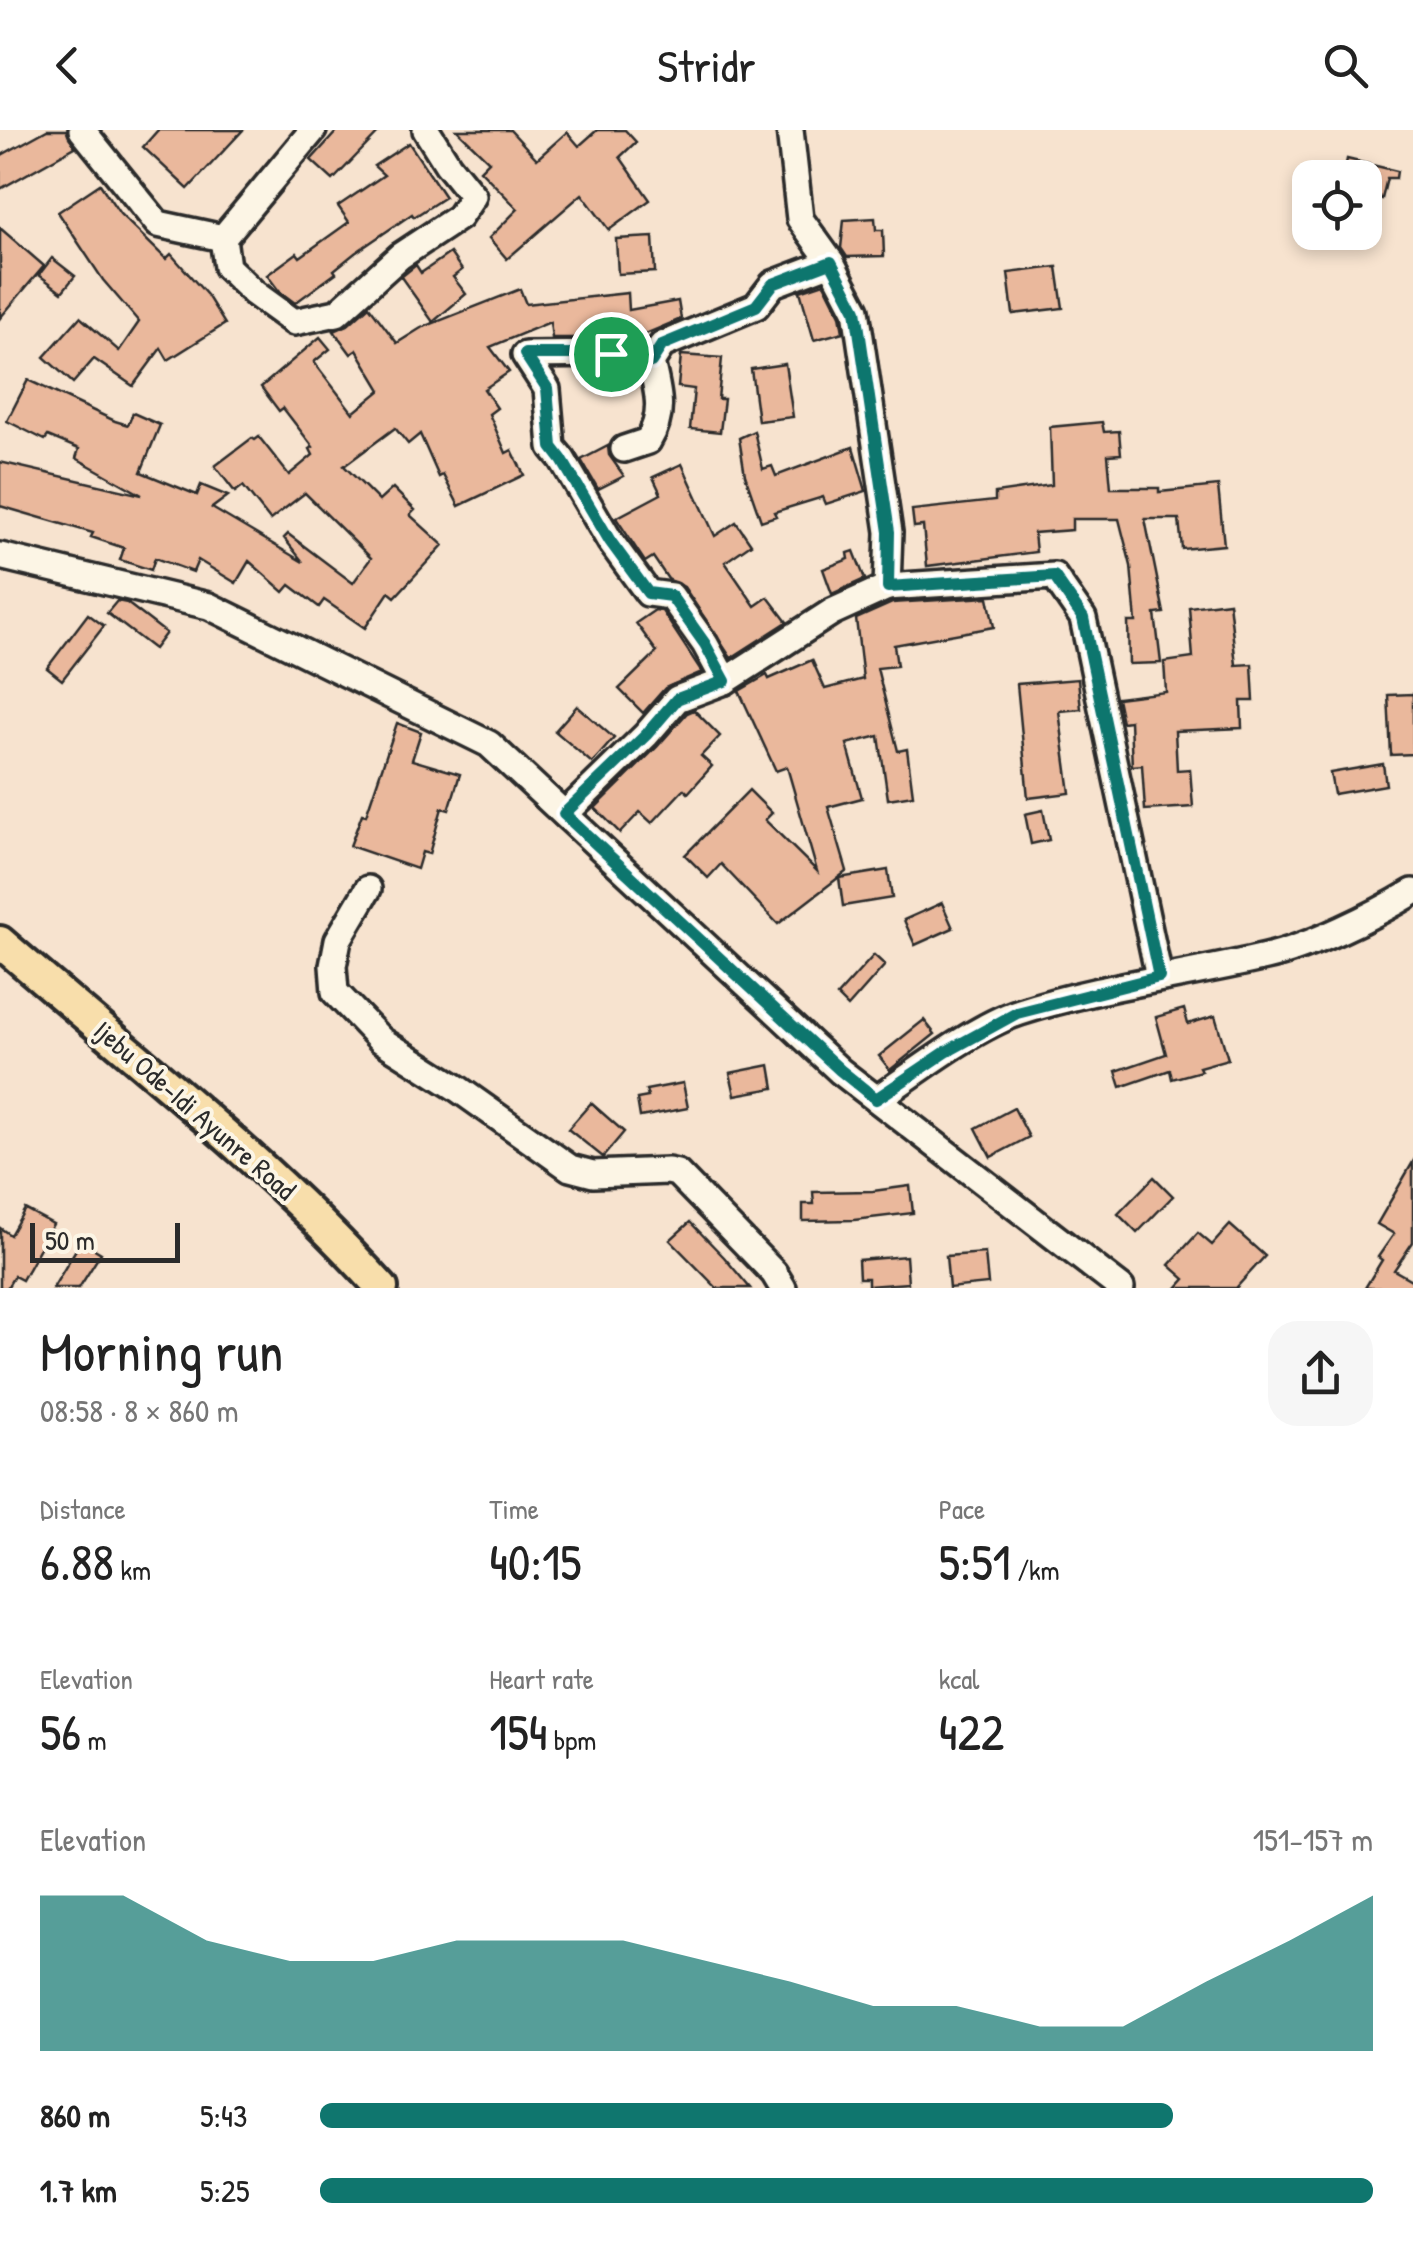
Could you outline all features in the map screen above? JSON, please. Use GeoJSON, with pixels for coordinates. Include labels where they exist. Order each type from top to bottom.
{"type":"FeatureCollection","features":[{"type":"Feature","properties":{"kind":"main road","name":"Ijebu Ode-Idi Ayunre Road"},"geometry":{"type":"LineString","coordinates":[[0,942],[248,1152],[382,1288]]}},
{"type":"Feature","properties":{"kind":"street"},"geometry":{"type":"LineString","coordinates":[[82,130],[158,224],[223,238]]}},
{"type":"Feature","properties":{"kind":"street"},"geometry":{"type":"LineString","coordinates":[[313,130],[223,238],[227,267],[294,322],[336,313],[400,256],[459,217],[473,196],[426,130]]}},
{"type":"Feature","properties":{"kind":"street"},"geometry":{"type":"LineString","coordinates":[[790,130],[800,219],[831,262],[856,310],[889,532],[888,587]]}},
{"type":"Feature","properties":{"kind":"street"},"geometry":{"type":"LineString","coordinates":[[624,449],[648,441],[657,427],[661,404],[651,362],[662,345],[756,306],[773,284],[831,262]]}},
{"type":"Feature","properties":{"kind":"street"},"geometry":{"type":"LineString","coordinates":[[651,362],[611,354],[525,354],[547,388],[554,452],[648,593],[671,596],[725,681]]}},
{"type":"Feature","properties":{"kind":"street"},"geometry":{"type":"LineString","coordinates":[[0,556],[209,606],[489,744],[840,1070],[1122,1288]]}},
{"type":"Feature","properties":{"kind":"street"},"geometry":{"type":"LineString","coordinates":[[564,814],[646,735],[677,699],[725,681],[832,612],[888,587],[1054,576],[1083,618],[1159,977]]}},
{"type":"Feature","properties":{"kind":"street"},"geometry":{"type":"LineString","coordinates":[[368,889],[338,940],[333,966],[336,992],[381,1040],[570,1168],[593,1174],[677,1173],[774,1273],[782,1288]]}},
{"type":"Feature","properties":{"kind":"street"},"geometry":{"type":"LineString","coordinates":[[876,1099],[946,1052],[1017,1013],[1159,977],[1271,956],[1378,913],[1413,892]]}},
{"type":"Feature","properties":{"kind":"building"},"geometry":{"type":"Polygon","coordinates":[[[47,130],[66,130],[75,147],[0,189],[0,156],[47,130]]]}},
{"type":"Feature","properties":{"kind":"building"},"geometry":{"type":"Polygon","coordinates":[[[158,130],[243,130],[188,189],[143,147],[158,130]]]}},
{"type":"Feature","properties":{"kind":"building"},"geometry":{"type":"Polygon","coordinates":[[[338,130],[381,130],[333,180],[311,160],[338,130]]]}},
{"type":"Feature","properties":{"kind":"building"},"geometry":{"type":"Polygon","coordinates":[[[457,130],[510,130],[537,159],[567,132],[579,146],[597,130],[625,130],[636,142],[620,157],[650,200],[609,230],[582,194],[507,259],[489,238],[518,209],[480,170],[489,161],[457,130]]]}},
{"type":"Feature","properties":{"kind":"building"},"geometry":{"type":"Polygon","coordinates":[[[409,143],[445,197],[355,253],[334,270],[336,273],[295,303],[279,291],[267,275],[349,222],[338,206],[384,175],[374,166],[409,143]]]}},
{"type":"Feature","properties":{"kind":"building"},"geometry":{"type":"Polygon","coordinates":[[[1382,167],[1397,171],[1396,178],[1387,178],[1382,199],[1382,167]]]}},
{"type":"Feature","properties":{"kind":"building"},"geometry":{"type":"Polygon","coordinates":[[[100,184],[120,214],[166,259],[171,254],[207,295],[225,324],[168,360],[161,348],[133,386],[94,359],[73,383],[44,357],[80,317],[119,351],[139,322],[103,280],[58,212],[100,184]]]}},
{"type":"Feature","properties":{"kind":"building"},"geometry":{"type":"Polygon","coordinates":[[[875,218],[876,230],[883,230],[884,256],[847,257],[841,248],[844,220],[875,218]]]}},
{"type":"Feature","properties":{"kind":"building"},"geometry":{"type":"Polygon","coordinates":[[[0,228],[44,266],[0,318],[0,228]]]}},
{"type":"Feature","properties":{"kind":"building"},"geometry":{"type":"Polygon","coordinates":[[[653,237],[655,272],[618,274],[616,239],[653,237]]]}},
{"type":"Feature","properties":{"kind":"building"},"geometry":{"type":"Polygon","coordinates":[[[450,253],[462,270],[453,277],[466,294],[433,322],[401,277],[416,265],[421,273],[450,253]]]}},
{"type":"Feature","properties":{"kind":"building"},"geometry":{"type":"Polygon","coordinates":[[[52,258],[75,276],[62,292],[39,275],[52,258]]]}},
{"type":"Feature","properties":{"kind":"building"},"geometry":{"type":"Polygon","coordinates":[[[1057,267],[1063,308],[1013,314],[1008,273],[1057,267]]]}},
{"type":"Feature","properties":{"kind":"building"},"geometry":{"type":"Polygon","coordinates":[[[824,283],[840,315],[843,332],[814,340],[800,291],[824,283]]]}},
{"type":"Feature","properties":{"kind":"building"},"geometry":{"type":"Polygon","coordinates":[[[520,289],[526,304],[628,293],[629,310],[678,301],[681,319],[629,341],[552,338],[550,322],[490,347],[509,372],[484,389],[497,408],[489,414],[506,453],[512,450],[524,475],[459,506],[443,475],[439,477],[420,434],[408,444],[395,428],[344,466],[379,501],[393,488],[415,510],[410,515],[443,545],[395,597],[389,592],[365,628],[324,600],[319,607],[290,585],[284,592],[249,561],[236,583],[198,560],[193,572],[155,558],[151,570],[120,560],[124,548],[91,537],[93,533],[0,506],[0,462],[142,495],[76,458],[79,449],[48,436],[45,440],[7,421],[28,380],[115,421],[128,425],[133,413],[160,425],[141,472],[197,495],[201,485],[228,496],[212,508],[303,562],[284,538],[288,534],[353,583],[371,558],[305,493],[270,520],[243,486],[235,492],[215,466],[252,438],[259,437],[289,475],[313,455],[313,447],[261,387],[320,337],[330,349],[314,362],[353,413],[381,390],[357,350],[351,354],[334,331],[348,325],[369,306],[397,343],[421,328],[520,289]]]}},
{"type":"Feature","properties":{"kind":"building"},"geometry":{"type":"Polygon","coordinates":[[[681,355],[722,358],[718,399],[724,399],[720,432],[690,429],[694,389],[678,387],[681,355]]]}},
{"type":"Feature","properties":{"kind":"building"},"geometry":{"type":"Polygon","coordinates":[[[785,364],[793,417],[758,421],[751,369],[785,364]]]}},
{"type":"Feature","properties":{"kind":"building"},"geometry":{"type":"Polygon","coordinates":[[[1102,422],[1104,432],[1119,431],[1121,454],[1108,455],[1111,488],[1159,488],[1159,492],[1218,486],[1224,545],[1182,549],[1179,519],[1145,519],[1164,613],[1155,614],[1161,663],[1129,664],[1128,622],[1136,622],[1131,566],[1119,519],[1072,519],[1072,530],[1034,533],[1036,552],[927,566],[923,526],[914,527],[912,510],[995,501],[995,493],[1052,485],[1050,427],[1102,422]]]}},
{"type":"Feature","properties":{"kind":"building"},"geometry":{"type":"Polygon","coordinates":[[[754,431],[763,469],[772,466],[776,476],[853,447],[866,491],[826,504],[823,497],[774,512],[776,516],[761,521],[745,475],[739,438],[754,431]]]}},
{"type":"Feature","properties":{"kind":"building"},"geometry":{"type":"Polygon","coordinates":[[[608,446],[609,455],[624,476],[598,489],[581,460],[608,446]]]}},
{"type":"Feature","properties":{"kind":"building"},"geometry":{"type":"Polygon","coordinates":[[[682,464],[715,536],[736,522],[751,544],[725,562],[755,606],[768,597],[787,622],[731,658],[684,587],[668,579],[653,557],[645,562],[616,518],[661,494],[653,477],[682,464]]]}},
{"type":"Feature","properties":{"kind":"building"},"geometry":{"type":"Polygon","coordinates":[[[854,551],[865,579],[832,594],[823,569],[849,559],[848,553],[854,551]]]}},
{"type":"Feature","properties":{"kind":"building"},"geometry":{"type":"Polygon","coordinates":[[[988,597],[994,627],[894,645],[897,666],[877,668],[898,751],[907,749],[913,795],[888,799],[879,736],[847,744],[862,798],[828,807],[847,871],[778,924],[721,864],[708,878],[685,855],[749,790],[772,813],[765,820],[817,871],[787,767],[776,771],[739,691],[767,675],[769,679],[812,660],[825,689],[863,679],[856,619],[892,603],[988,597]]]}},
{"type":"Feature","properties":{"kind":"building"},"geometry":{"type":"Polygon","coordinates":[[[117,601],[127,603],[166,633],[154,649],[107,613],[117,601]]]}},
{"type":"Feature","properties":{"kind":"building"},"geometry":{"type":"Polygon","coordinates":[[[1229,602],[1236,665],[1252,664],[1254,701],[1241,701],[1242,728],[1175,731],[1177,770],[1190,769],[1193,807],[1145,810],[1142,765],[1132,766],[1130,721],[1122,722],[1117,698],[1166,692],[1164,662],[1193,658],[1189,607],[1229,602]]]}},
{"type":"Feature","properties":{"kind":"building"},"geometry":{"type":"Polygon","coordinates":[[[655,610],[662,611],[702,672],[665,688],[643,713],[619,689],[657,652],[636,623],[655,610]]]}},
{"type":"Feature","properties":{"kind":"building"},"geometry":{"type":"Polygon","coordinates":[[[88,614],[104,626],[62,680],[47,668],[88,614]]]}},
{"type":"Feature","properties":{"kind":"building"},"geometry":{"type":"Polygon","coordinates":[[[1078,679],[1081,709],[1059,711],[1070,793],[1028,798],[1017,684],[1078,679]]]}},
{"type":"Feature","properties":{"kind":"building"},"geometry":{"type":"Polygon","coordinates":[[[1413,694],[1413,754],[1391,755],[1388,695],[1413,694]]]}},
{"type":"Feature","properties":{"kind":"building"},"geometry":{"type":"Polygon","coordinates":[[[577,706],[614,738],[592,763],[555,731],[577,706]]]}},
{"type":"Feature","properties":{"kind":"building"},"geometry":{"type":"Polygon","coordinates":[[[694,710],[720,736],[701,756],[712,766],[688,793],[684,789],[652,823],[640,812],[620,833],[595,808],[694,710]]]}},
{"type":"Feature","properties":{"kind":"building"},"geometry":{"type":"Polygon","coordinates":[[[397,723],[421,732],[412,760],[460,774],[449,810],[442,808],[429,854],[422,852],[417,869],[350,846],[362,814],[366,815],[397,723]]]}},
{"type":"Feature","properties":{"kind":"building"},"geometry":{"type":"Polygon","coordinates":[[[1383,764],[1386,785],[1334,794],[1330,773],[1383,764]]]}},
{"type":"Feature","properties":{"kind":"building"},"geometry":{"type":"Polygon","coordinates":[[[1043,810],[1049,840],[1031,844],[1025,814],[1043,810]]]}},
{"type":"Feature","properties":{"kind":"building"},"geometry":{"type":"Polygon","coordinates":[[[888,870],[892,898],[843,906],[839,878],[888,870]]]}},
{"type":"Feature","properties":{"kind":"building"},"geometry":{"type":"Polygon","coordinates":[[[942,903],[953,928],[915,945],[904,920],[942,903]]]}},
{"type":"Feature","properties":{"kind":"building"},"geometry":{"type":"Polygon","coordinates":[[[874,955],[885,965],[848,1007],[837,996],[874,955]]]}},
{"type":"Feature","properties":{"kind":"building"},"geometry":{"type":"Polygon","coordinates":[[[1184,1009],[1188,1024],[1215,1016],[1228,1059],[1172,1079],[1170,1070],[1121,1087],[1116,1071],[1166,1054],[1156,1017],[1184,1009]]]}},
{"type":"Feature","properties":{"kind":"building"},"geometry":{"type":"Polygon","coordinates":[[[924,1020],[935,1034],[890,1070],[879,1056],[924,1020]]]}},
{"type":"Feature","properties":{"kind":"building"},"geometry":{"type":"Polygon","coordinates":[[[770,1065],[774,1088],[735,1095],[730,1073],[770,1065]]]}},
{"type":"Feature","properties":{"kind":"building"},"geometry":{"type":"Polygon","coordinates":[[[683,1083],[688,1108],[640,1117],[637,1099],[648,1097],[646,1090],[683,1083]]]}},
{"type":"Feature","properties":{"kind":"building"},"geometry":{"type":"Polygon","coordinates":[[[591,1103],[624,1132],[603,1157],[568,1129],[591,1103]]]}},
{"type":"Feature","properties":{"kind":"building"},"geometry":{"type":"Polygon","coordinates":[[[1014,1108],[1029,1137],[991,1157],[976,1128],[1014,1108]]]}},
{"type":"Feature","properties":{"kind":"building"},"geometry":{"type":"Polygon","coordinates":[[[1413,1162],[1413,1242],[1394,1270],[1413,1281],[1413,1288],[1365,1288],[1382,1260],[1378,1257],[1394,1234],[1377,1224],[1413,1162]]]}},
{"type":"Feature","properties":{"kind":"building"},"geometry":{"type":"Polygon","coordinates":[[[1154,1177],[1173,1196],[1137,1233],[1118,1214],[1154,1177]]]}},
{"type":"Feature","properties":{"kind":"building"},"geometry":{"type":"Polygon","coordinates":[[[910,1186],[913,1213],[803,1221],[803,1204],[814,1204],[813,1192],[910,1186]]]}},
{"type":"Feature","properties":{"kind":"building"},"geometry":{"type":"Polygon","coordinates":[[[25,1209],[53,1224],[22,1280],[14,1276],[7,1288],[0,1288],[0,1228],[10,1235],[25,1209]]]}},
{"type":"Feature","properties":{"kind":"building"},"geometry":{"type":"Polygon","coordinates":[[[690,1222],[750,1288],[717,1288],[670,1240],[690,1222]]]}},
{"type":"Feature","properties":{"kind":"building"},"geometry":{"type":"Polygon","coordinates":[[[1230,1225],[1265,1256],[1236,1288],[1177,1288],[1185,1279],[1169,1265],[1198,1233],[1212,1245],[1230,1225]]]}},
{"type":"Feature","properties":{"kind":"building"},"geometry":{"type":"Polygon","coordinates":[[[81,1241],[101,1253],[79,1288],[53,1288],[81,1241]]]}},
{"type":"Feature","properties":{"kind":"building"},"geometry":{"type":"Polygon","coordinates":[[[985,1253],[988,1284],[949,1288],[946,1256],[985,1253]]]}},
{"type":"Feature","properties":{"kind":"building"},"geometry":{"type":"Polygon","coordinates":[[[906,1256],[908,1283],[868,1286],[868,1278],[859,1278],[858,1260],[906,1256]]]}},
{"type":"Feature","properties":{"kind":"route"},"geometry":{"type":"LineString","coordinates":[[831,262],[856,310],[889,532],[888,587],[1054,576],[1083,618],[1159,977],[1017,1013],[946,1052],[876,1099],[564,814],[664,717],[677,699],[725,681],[671,596],[648,593],[610,541],[552,447],[547,388],[525,354],[611,354],[651,362],[662,345],[756,306],[773,284],[831,262]]}}]}
